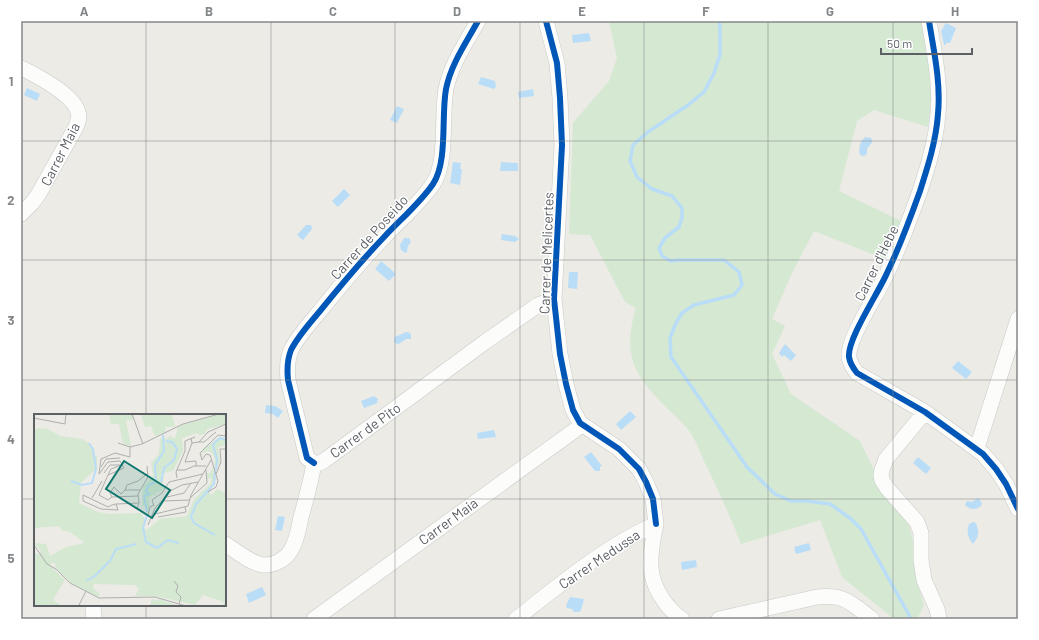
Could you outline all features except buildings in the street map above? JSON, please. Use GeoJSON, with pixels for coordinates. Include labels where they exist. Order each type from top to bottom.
{"type":"FeatureCollection","features":[{"type":"Feature","properties":{"kind":"street","name":"Carrer de Poseido"},"geometry":{"type":"LineString","coordinates":[[314,463],[307,458],[288,380],[287,369],[291,351],[297,340],[323,307],[366,256],[428,191],[436,178],[441,160],[446,91],[449,78],[478,21]]}},
{"type":"Feature","properties":{"kind":"street","name":"Carrer de Melicertes"},"geometry":{"type":"LineString","coordinates":[[546,21],[554,50],[559,77],[562,122],[554,299],[560,354],[566,384],[573,410],[582,425]]}},
{"type":"Feature","properties":{"kind":"street","name":"Carrer d'Hebe"},"geometry":{"type":"LineString","coordinates":[[929,21],[938,79],[938,113],[932,150],[904,235],[885,277],[851,342],[849,354],[851,365],[857,373],[925,412],[977,448],[996,469],[1011,492],[1018,509]]}},
{"type":"Feature","properties":{"kind":"street","name":"Carrer Maia"},"geometry":{"type":"LineString","coordinates":[[21,68],[41,78],[64,95],[74,104],[78,110],[79,116],[76,127],[38,195],[21,214]]}},
{"type":"Feature","properties":{"kind":"street","name":"Carrer de Pito"},"geometry":{"type":"LineString","coordinates":[[226,545],[247,559],[265,565],[275,563],[284,558],[291,549],[296,537],[314,463],[320,463],[325,460],[479,346],[538,305],[554,299]]}},
{"type":"Feature","properties":{"kind":"street"},"geometry":{"type":"LineString","coordinates":[[977,448],[1018,318]]}},
{"type":"Feature","properties":{"kind":"street"},"geometry":{"type":"LineString","coordinates":[[925,412],[886,459],[882,470],[882,480],[887,488],[917,522],[921,533],[921,560],[924,580],[937,609],[939,619]]}},
{"type":"Feature","properties":{"kind":"street"},"geometry":{"type":"LineString","coordinates":[[582,425],[619,448],[639,469],[653,499],[656,524]]}},
{"type":"Feature","properties":{"kind":"street","name":"Carrer Maia"},"geometry":{"type":"LineString","coordinates":[[314,619],[582,425]]}},
{"type":"Feature","properties":{"kind":"street","name":"Carrer Medussa"},"geometry":{"type":"LineString","coordinates":[[516,619],[580,570],[634,534],[656,524]]}},
{"type":"Feature","properties":{"kind":"street","name":"Carrer Medussa"},"geometry":{"type":"LineString","coordinates":[[656,524],[651,555],[651,573],[657,588],[666,603],[676,615],[682,619]]}},
{"type":"Feature","properties":{"kind":"street"},"geometry":{"type":"LineString","coordinates":[[719,619],[817,597],[833,596],[843,598],[872,619]]}},
{"type":"Feature","properties":{"kind":"street"},"geometry":{"type":"LineString","coordinates":[[92,606],[94,619]]}},
{"type":"Feature","properties":{"kind":"green space"},"geometry":{"type":"Polygon","coordinates":[[[609,21],[921,21],[931,87],[928,127],[874,110],[857,121],[839,191],[901,221],[887,260],[814,231],[792,273],[772,319],[785,326],[772,354],[791,394],[860,441],[873,468],[881,492],[901,513],[909,525],[913,541],[915,573],[924,606],[917,618],[894,619],[842,577],[820,520],[741,544],[724,503],[690,431],[656,396],[639,375],[631,352],[630,339],[636,308],[625,302],[590,235],[569,234],[573,123],[609,81],[617,58],[609,21]]]}},
{"type":"Feature","properties":{"kind":"water"},"geometry":{"type":"Polygon","coordinates":[[[946,23],[956,28],[950,43],[946,43],[946,45],[944,45],[941,31],[946,23]]]}},
{"type":"Feature","properties":{"kind":"water"},"geometry":{"type":"Polygon","coordinates":[[[589,33],[591,41],[573,43],[572,35],[589,33]]]}},
{"type":"Feature","properties":{"kind":"water"},"geometry":{"type":"Polygon","coordinates":[[[481,77],[495,81],[496,87],[494,89],[478,84],[481,77]]]}},
{"type":"Feature","properties":{"kind":"water"},"geometry":{"type":"Polygon","coordinates":[[[27,88],[40,94],[37,101],[24,95],[27,88]]]}},
{"type":"Feature","properties":{"kind":"water"},"geometry":{"type":"Polygon","coordinates":[[[533,89],[534,96],[519,98],[518,92],[533,89]]]}},
{"type":"Feature","properties":{"kind":"water"},"geometry":{"type":"Polygon","coordinates":[[[397,106],[404,109],[397,123],[390,120],[397,106]]]}},
{"type":"Feature","properties":{"kind":"water"},"geometry":{"type":"Polygon","coordinates":[[[865,137],[871,138],[872,143],[868,148],[866,155],[863,156],[860,155],[859,148],[865,137]]]}},
{"type":"Feature","properties":{"kind":"water"},"geometry":{"type":"Polygon","coordinates":[[[453,162],[461,163],[460,169],[462,169],[460,185],[450,183],[453,162]]]}},
{"type":"Feature","properties":{"kind":"water"},"geometry":{"type":"Polygon","coordinates":[[[501,162],[518,163],[518,171],[500,171],[501,162]]]}},
{"type":"Feature","properties":{"kind":"water"},"geometry":{"type":"Polygon","coordinates":[[[344,189],[350,195],[338,207],[332,201],[344,189]]]}},
{"type":"Feature","properties":{"kind":"water"},"geometry":{"type":"Polygon","coordinates":[[[306,225],[311,225],[312,229],[303,240],[297,235],[306,225]]]}},
{"type":"Feature","properties":{"kind":"water"},"geometry":{"type":"Polygon","coordinates":[[[502,234],[515,236],[519,239],[515,242],[501,240],[502,234]]]}},
{"type":"Feature","properties":{"kind":"water"},"geometry":{"type":"Polygon","coordinates":[[[404,238],[409,238],[411,242],[408,246],[407,252],[405,253],[401,250],[400,245],[404,238]]]}},
{"type":"Feature","properties":{"kind":"water"},"geometry":{"type":"Polygon","coordinates":[[[381,261],[396,274],[389,281],[375,269],[381,261]]]}},
{"type":"Feature","properties":{"kind":"water"},"geometry":{"type":"Polygon","coordinates":[[[569,272],[578,272],[577,289],[568,288],[569,272]]]}},
{"type":"Feature","properties":{"kind":"water"},"geometry":{"type":"Polygon","coordinates":[[[406,332],[411,334],[411,339],[406,339],[399,344],[395,343],[395,337],[406,332]]]}},
{"type":"Feature","properties":{"kind":"water"},"geometry":{"type":"Polygon","coordinates":[[[785,344],[796,355],[791,361],[784,355],[782,357],[779,353],[785,344]]]}},
{"type":"Feature","properties":{"kind":"water"},"geometry":{"type":"Polygon","coordinates":[[[958,361],[972,372],[966,379],[952,368],[958,361]]]}},
{"type":"Feature","properties":{"kind":"water"},"geometry":{"type":"Polygon","coordinates":[[[374,396],[378,399],[377,403],[364,408],[361,401],[374,396]]]}},
{"type":"Feature","properties":{"kind":"water"},"geometry":{"type":"Polygon","coordinates":[[[266,405],[275,406],[283,411],[278,418],[273,414],[265,413],[266,405]]]}},
{"type":"Feature","properties":{"kind":"water"},"geometry":{"type":"Polygon","coordinates":[[[630,411],[636,417],[621,430],[616,424],[630,411]]]}},
{"type":"Feature","properties":{"kind":"water"},"geometry":{"type":"Polygon","coordinates":[[[494,430],[496,437],[478,439],[477,433],[494,430]]]}},
{"type":"Feature","properties":{"kind":"water"},"geometry":{"type":"Polygon","coordinates":[[[591,452],[602,466],[600,467],[600,471],[595,471],[584,457],[591,452]]]}},
{"type":"Feature","properties":{"kind":"water"},"geometry":{"type":"Polygon","coordinates":[[[918,457],[931,468],[926,474],[913,463],[918,457]]]}},
{"type":"Feature","properties":{"kind":"water"},"geometry":{"type":"Polygon","coordinates":[[[978,498],[982,503],[981,506],[971,509],[965,505],[967,501],[972,502],[978,498]]]}},
{"type":"Feature","properties":{"kind":"water"},"geometry":{"type":"Polygon","coordinates":[[[278,516],[285,517],[282,531],[275,530],[278,516]]]}},
{"type":"Feature","properties":{"kind":"water"},"geometry":{"type":"Polygon","coordinates":[[[973,522],[976,523],[978,533],[973,544],[969,537],[968,527],[969,524],[973,522]]]}},
{"type":"Feature","properties":{"kind":"water"},"geometry":{"type":"Polygon","coordinates":[[[809,543],[811,550],[796,554],[794,547],[809,543]]]}},
{"type":"Feature","properties":{"kind":"water"},"geometry":{"type":"Polygon","coordinates":[[[696,560],[697,567],[682,570],[681,562],[696,560]]]}},
{"type":"Feature","properties":{"kind":"water"},"geometry":{"type":"Polygon","coordinates":[[[262,587],[266,595],[249,603],[246,594],[262,587]]]}},
{"type":"Feature","properties":{"kind":"water"},"geometry":{"type":"Polygon","coordinates":[[[570,597],[584,599],[579,612],[574,612],[572,609],[567,608],[566,606],[570,597]]]}},
{"type":"Feature","properties":{"kind":"waterway"},"geometry":{"type":"LineString","coordinates":[[719,21],[720,55],[714,73],[704,92],[688,105],[648,132],[633,145],[630,161],[637,177],[652,189],[672,196],[682,208],[682,218],[679,227],[665,238],[659,248],[662,256],[671,261],[724,260],[739,272],[742,285],[734,295],[694,305],[682,313],[670,338],[671,357],[747,467],[775,494],[791,501],[807,501],[830,504],[850,518],[861,529],[910,619]]}},
{"type":"Feature","properties":{"kind":"cycle path"},"geometry":{"type":"LineString","coordinates":[[314,463],[307,458],[288,380],[287,372],[291,350],[304,330],[368,254],[433,184],[438,175],[441,164],[445,100],[448,80],[459,54],[478,21]]}},
{"type":"Feature","properties":{"kind":"cycle path"},"geometry":{"type":"LineString","coordinates":[[546,21],[557,63],[560,98],[562,145],[554,299],[560,354],[566,384],[573,410],[580,423],[619,449],[639,469],[653,499],[656,524]]}},
{"type":"Feature","properties":{"kind":"cycle path"},"geometry":{"type":"LineString","coordinates":[[929,21],[939,91],[937,124],[931,153],[920,191],[901,243],[858,328],[853,339],[849,357],[850,362],[857,373],[925,412],[983,454],[1006,484],[1018,509]]}}]}
